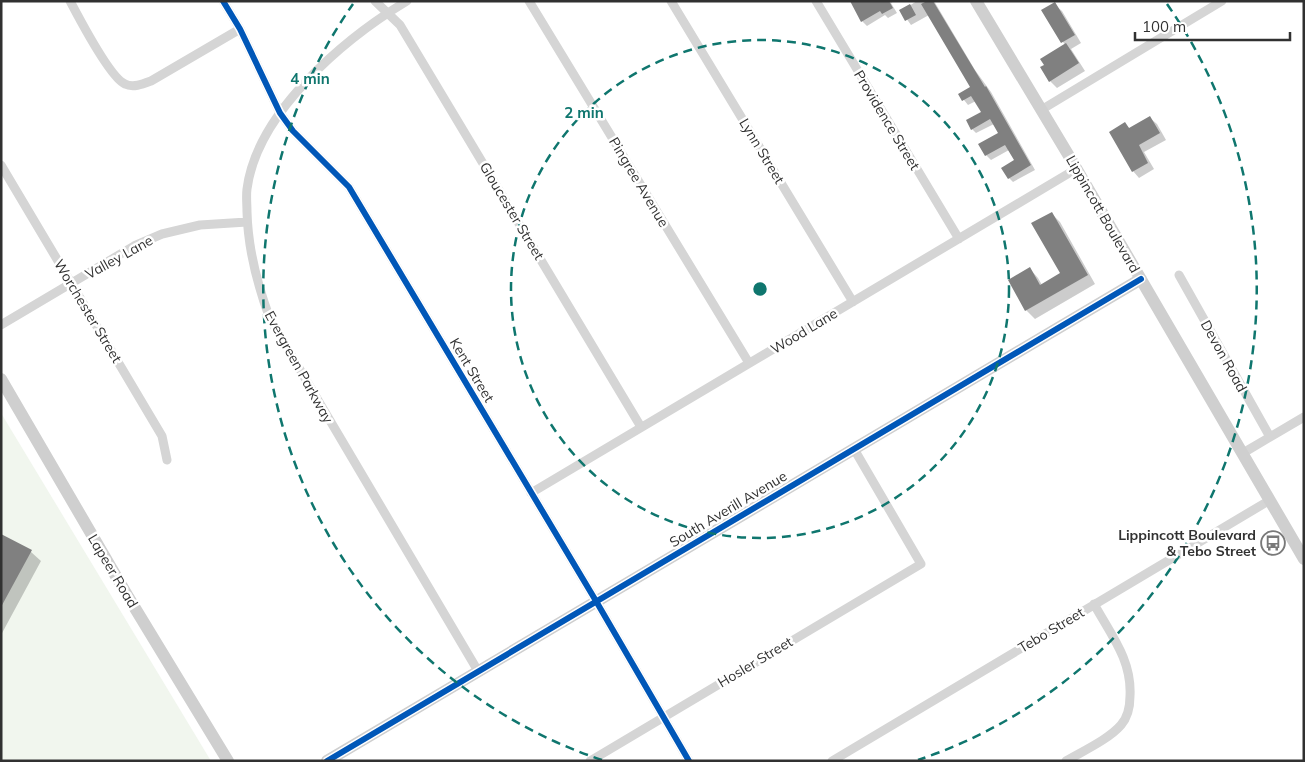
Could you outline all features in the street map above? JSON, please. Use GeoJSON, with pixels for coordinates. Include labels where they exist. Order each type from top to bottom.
{"type":"FeatureCollection","features":[{"type":"Feature","properties":{"kind":"street"},"geometry":{"type":"LineString","coordinates":[[70,1],[114,76],[126,85],[138,86],[151,81],[240,29]]}},
{"type":"Feature","properties":{"kind":"street","name":"Kent Street"},"geometry":{"type":"LineString","coordinates":[[223,1],[240,29],[280,113],[293,132],[349,187],[596,601],[689,761]]}},
{"type":"Feature","properties":{"kind":"street","name":"Gloucester Street"},"geometry":{"type":"LineString","coordinates":[[375,1],[400,25],[641,427]]}},
{"type":"Feature","properties":{"kind":"street","name":"Evergreen Parkway"},"geometry":{"type":"LineString","coordinates":[[408,1],[387,14],[324,64],[280,113],[254,157],[246,190],[247,222],[252,262],[258,287],[270,319],[478,672]]}},
{"type":"Feature","properties":{"kind":"street","name":"Pingree Avenue"},"geometry":{"type":"LineString","coordinates":[[529,1],[750,363]]}},
{"type":"Feature","properties":{"kind":"street","name":"Lynn Street"},"geometry":{"type":"LineString","coordinates":[[671,1],[853,302]]}},
{"type":"Feature","properties":{"kind":"street","name":"Providence Street"},"geometry":{"type":"LineString","coordinates":[[816,1],[959,238]]}},
{"type":"Feature","properties":{"kind":"street","name":"Lippincott Boulevard"},"geometry":{"type":"LineString","coordinates":[[976,1],[1304,558]]}},
{"type":"Feature","properties":{"kind":"street"},"geometry":{"type":"LineString","coordinates":[[1041,110],[1222,1]]}},
{"type":"Feature","properties":{"kind":"street","name":"Worchester Street"},"geometry":{"type":"LineString","coordinates":[[1,165],[162,436],[167,460]]}},
{"type":"Feature","properties":{"kind":"street","name":"Wood Lane"},"geometry":{"type":"LineString","coordinates":[[531,493],[1076,169]]}},
{"type":"Feature","properties":{"kind":"street","name":"Valley Lane"},"geometry":{"type":"LineString","coordinates":[[1,325],[134,246],[162,234],[200,225],[247,222]]}},
{"type":"Feature","properties":{"kind":"street","name":"Devon Road"},"geometry":{"type":"LineString","coordinates":[[1178,275],[1270,437]]}},
{"type":"Feature","properties":{"kind":"street","name":"South Averill Avenue"},"geometry":{"type":"LineString","coordinates":[[327,761],[1141,279]]}},
{"type":"Feature","properties":{"kind":"street","name":"Lapeer Road"},"geometry":{"type":"LineString","coordinates":[[1,379],[127,595],[228,761]]}},
{"type":"Feature","properties":{"kind":"street"},"geometry":{"type":"LineString","coordinates":[[1243,452],[1304,417]]}},
{"type":"Feature","properties":{"kind":"street","name":"Hosler Street"},"geometry":{"type":"LineString","coordinates":[[590,761],[921,564],[854,449]]}},
{"type":"Feature","properties":{"kind":"street","name":"Tebo Street"},"geometry":{"type":"LineString","coordinates":[[832,761],[1270,500]]}},
{"type":"Feature","properties":{"kind":"street"},"geometry":{"type":"LineString","coordinates":[[1066,761],[1107,737],[1122,724],[1130,707],[1131,682],[1126,660],[1094,604]]}},
{"type":"Feature","properties":{"kind":"shaded area"},"geometry":{"type":"Polygon","coordinates":[[[1,413],[211,761],[1,761],[1,413]]]}},
{"type":"Feature","properties":{"kind":"building"},"geometry":{"type":"Polygon","coordinates":[[[850,1],[889,1],[893,8],[882,14],[880,11],[861,22],[850,1]]]}},
{"type":"Feature","properties":{"kind":"building"},"geometry":{"type":"Polygon","coordinates":[[[933,1],[986,86],[1031,165],[1008,179],[1001,168],[1014,160],[1005,145],[985,156],[978,144],[998,133],[990,119],[971,130],[966,120],[981,112],[971,96],[962,101],[958,94],[970,87],[921,4],[933,1]]]}},
{"type":"Feature","properties":{"kind":"building"},"geometry":{"type":"Polygon","coordinates":[[[1055,2],[1075,35],[1061,43],[1041,10],[1055,2]]]}},
{"type":"Feature","properties":{"kind":"building"},"geometry":{"type":"Polygon","coordinates":[[[910,4],[916,15],[905,21],[899,10],[910,4]]]}},
{"type":"Feature","properties":{"kind":"building"},"geometry":{"type":"Polygon","coordinates":[[[1066,43],[1079,63],[1049,82],[1040,67],[1044,65],[1040,59],[1066,43]]]}},
{"type":"Feature","properties":{"kind":"building"},"geometry":{"type":"Polygon","coordinates":[[[1150,116],[1160,133],[1139,145],[1148,163],[1132,172],[1109,132],[1125,122],[1129,128],[1150,116]]]}},
{"type":"Feature","properties":{"kind":"building"},"geometry":{"type":"Polygon","coordinates":[[[1052,212],[1088,275],[1025,311],[1008,280],[1030,267],[1040,285],[1060,273],[1031,223],[1052,212]]]}},
{"type":"Feature","properties":{"kind":"building"},"geometry":{"type":"Polygon","coordinates":[[[1,534],[32,550],[1,607],[1,534]]]}},
{"type":"Feature","properties":{"kind":"cycle path"},"geometry":{"type":"LineString","coordinates":[[223,1],[240,29],[280,113],[293,131],[349,187],[596,601],[689,761]]}},
{"type":"Feature","properties":{"kind":"cycle path"},"geometry":{"type":"LineString","coordinates":[[327,761],[1141,279]]}},
{"type":"Feature","properties":{"kind":"place","name":"Lippincott Boulevard & Tebo Street"},"geometry":{"type":"Point","coordinates":[1273,543]}}]}
